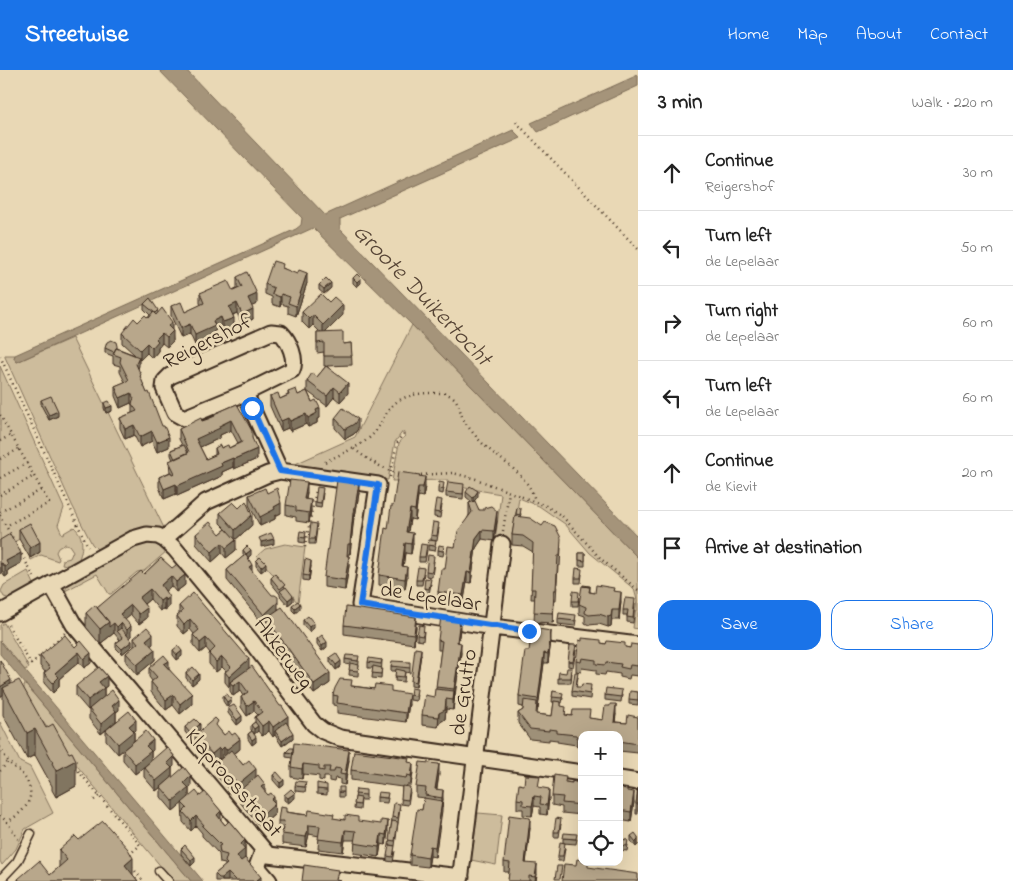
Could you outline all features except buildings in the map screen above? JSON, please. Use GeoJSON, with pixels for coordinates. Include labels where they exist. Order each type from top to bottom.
{"type":"FeatureCollection","features":[{"type":"Feature","properties":{"kind":"street","name":"Reigershof"},"geometry":{"type":"LineString","coordinates":[[271,332],[281,333],[284,335],[294,359],[292,370],[245,393],[184,418],[175,413],[164,385],[170,376],[271,332]]}},
{"type":"Feature","properties":{"kind":"street"},"geometry":{"type":"LineString","coordinates":[[245,393],[280,471]]}},
{"type":"Feature","properties":{"kind":"street","name":"de Lepelaar"},"geometry":{"type":"LineString","coordinates":[[164,539],[206,502],[268,474],[280,471],[378,485],[360,605],[493,626]]}},
{"type":"Feature","properties":{"kind":"street"},"geometry":{"type":"LineString","coordinates":[[0,613],[93,560],[141,536],[153,536],[164,539]]}},
{"type":"Feature","properties":{"kind":"street","name":"Akkerweg"},"geometry":{"type":"LineString","coordinates":[[164,539],[251,641],[314,724],[322,731],[340,738],[578,772]]}},
{"type":"Feature","properties":{"kind":"street","name":"de Grutto"},"geometry":{"type":"LineString","coordinates":[[460,879],[502,544]]}},
{"type":"Feature","properties":{"kind":"street","name":"Klaproosstraat"},"geometry":{"type":"LineString","coordinates":[[46,586],[74,624],[268,855],[460,879]]}},
{"type":"Feature","properties":{"kind":"street"},"geometry":{"type":"LineString","coordinates":[[493,626],[638,645]]}},
{"type":"Feature","properties":{"kind":"street"},"geometry":{"type":"LineString","coordinates":[[623,780],[638,782]]}},
{"type":"Feature","properties":{"kind":"street"},"geometry":{"type":"LineString","coordinates":[[264,851],[257,867],[269,881]]}},
{"type":"Feature","properties":{"kind":"lane"},"geometry":{"type":"LineString","coordinates":[[0,880],[18,862],[32,834]]}},
{"type":"Feature","properties":{"kind":"lane"},"geometry":{"type":"LineString","coordinates":[[159,871],[168,881]]}},
{"type":"Feature","properties":{"kind":"path"},"geometry":{"type":"LineString","coordinates":[[516,122],[638,249]]}},
{"type":"Feature","properties":{"kind":"path"},"geometry":{"type":"LineString","coordinates":[[0,356],[93,560]]}},
{"type":"Feature","properties":{"kind":"path"},"geometry":{"type":"LineString","coordinates":[[306,547],[320,465],[335,456],[354,449],[375,432],[395,402],[414,394],[439,392],[449,394],[457,402],[463,418],[478,439],[492,453],[519,474],[533,494],[535,501]]}},
{"type":"Feature","properties":{"kind":"path"},"geometry":{"type":"LineString","coordinates":[[0,415],[1,421],[11,435],[48,503],[6,526]]}},
{"type":"Feature","properties":{"kind":"path"},"geometry":{"type":"LineString","coordinates":[[0,441],[11,435]]}},
{"type":"Feature","properties":{"kind":"path"},"geometry":{"type":"LineString","coordinates":[[0,459],[19,449]]}},
{"type":"Feature","properties":{"kind":"path"},"geometry":{"type":"LineString","coordinates":[[354,449],[384,468],[396,474],[404,474]]}},
{"type":"Feature","properties":{"kind":"path"},"geometry":{"type":"LineString","coordinates":[[0,478],[27,463]]}},
{"type":"Feature","properties":{"kind":"path"},"geometry":{"type":"LineString","coordinates":[[412,474],[453,474],[476,479],[535,501],[562,516],[601,559],[638,590]]}},
{"type":"Feature","properties":{"kind":"path"},"geometry":{"type":"LineString","coordinates":[[0,495],[34,476]]}},
{"type":"Feature","properties":{"kind":"path"},"geometry":{"type":"LineString","coordinates":[[41,490],[0,514],[12,538],[46,586]]}},
{"type":"Feature","properties":{"kind":"path"},"geometry":{"type":"LineString","coordinates":[[502,544],[509,492]]}},
{"type":"Feature","properties":{"kind":"path"},"geometry":{"type":"LineString","coordinates":[[6,541],[12,538]]}},
{"type":"Feature","properties":{"kind":"path"},"geometry":{"type":"LineString","coordinates":[[0,613],[31,664],[74,624]]}},
{"type":"Feature","properties":{"kind":"path"},"geometry":{"type":"LineString","coordinates":[[0,747],[8,762],[23,775],[29,786],[31,797],[25,809],[18,816],[7,822]]}},
{"type":"Feature","properties":{"kind":"path"},"geometry":{"type":"LineString","coordinates":[[0,771],[8,762]]}},
{"type":"Feature","properties":{"kind":"path"},"geometry":{"type":"LineString","coordinates":[[74,766],[140,845],[124,858]]}},
{"type":"Feature","properties":{"kind":"path"},"geometry":{"type":"LineString","coordinates":[[94,800],[99,796]]}},
{"type":"Feature","properties":{"kind":"path"},"geometry":{"type":"LineString","coordinates":[[0,814],[24,849]]}},
{"type":"Feature","properties":{"kind":"path"},"geometry":{"type":"LineString","coordinates":[[131,866],[143,881]]}},
{"type":"Feature","properties":{"kind":"shaded area"},"geometry":{"type":"Polygon","coordinates":[[[159,70],[186,70],[325,215],[513,130],[521,138],[340,219],[340,229],[638,537],[638,558],[412,325],[313,228],[17,362],[14,358],[15,355],[296,229],[301,225],[302,218],[159,70]]]}},
{"type":"Feature","properties":{"kind":"shaded area"},"geometry":{"type":"Polygon","coordinates":[[[638,75],[638,86],[538,132],[531,123],[638,75]]]}},
{"type":"Feature","properties":{"kind":"shaded area"},"geometry":{"type":"Polygon","coordinates":[[[412,325],[638,558],[638,629],[633,628],[637,600],[634,589],[590,553],[565,524],[539,506],[519,498],[512,544],[495,541],[501,494],[448,485],[448,480],[392,481],[399,443],[405,436],[403,431],[395,442],[388,480],[321,471],[321,468],[293,465],[355,437],[412,325]]]}},
{"type":"Feature","properties":{"kind":"shaded area"},"geometry":{"type":"Polygon","coordinates":[[[72,338],[164,528],[99,551],[92,544],[72,505],[5,357],[5,355],[15,355],[14,358],[17,362],[72,338]]]}},
{"type":"Feature","properties":{"kind":"shaded area"},"geometry":{"type":"Polygon","coordinates":[[[0,366],[64,508],[58,525],[62,534],[74,527],[80,534],[82,546],[79,559],[71,566],[62,564],[63,560],[70,558],[73,551],[69,545],[65,544],[58,548],[56,552],[58,561],[41,555],[31,560],[30,558],[40,552],[30,533],[0,550],[0,366]]]}},
{"type":"Feature","properties":{"kind":"shaded area"},"geometry":{"type":"Polygon","coordinates":[[[154,544],[167,551],[144,571],[137,572],[111,594],[109,594],[97,574],[65,591],[69,582],[134,546],[154,544]]]}},
{"type":"Feature","properties":{"kind":"shaded area"},"geometry":{"type":"Polygon","coordinates":[[[285,544],[305,547],[298,603],[257,556],[265,549],[285,544]]]}},
{"type":"Feature","properties":{"kind":"shaded area"},"geometry":{"type":"Polygon","coordinates":[[[28,571],[35,586],[11,599],[4,597],[1,591],[4,585],[28,571]]]}},
{"type":"Feature","properties":{"kind":"shaded area"},"geometry":{"type":"Polygon","coordinates":[[[4,623],[29,668],[25,670],[0,641],[0,625],[4,623]]]}},
{"type":"Feature","properties":{"kind":"shaded area"},"geometry":{"type":"Polygon","coordinates":[[[0,641],[203,881],[191,881],[0,654],[0,641]]]}},
{"type":"Feature","properties":{"kind":"shaded area"},"geometry":{"type":"Polygon","coordinates":[[[25,684],[191,881],[173,881],[63,749],[26,699],[23,691],[25,684]]]}},
{"type":"Feature","properties":{"kind":"shaded area"},"geometry":{"type":"Polygon","coordinates":[[[0,722],[20,762],[30,767],[53,813],[25,829],[16,849],[2,865],[0,861],[0,722]]]}},
{"type":"Feature","properties":{"kind":"shaded area"},"geometry":{"type":"Polygon","coordinates":[[[478,813],[502,815],[496,865],[471,860],[478,813]]]}},
{"type":"Feature","properties":{"kind":"route"},"geometry":{"type":"LineString","coordinates":[[252,408],[280,471],[378,485],[360,605],[529,631]]}},
{"type":"Feature","properties":{"kind":"water label","name":"Groote Duikertocht"},"geometry":{"type":"Point","coordinates":[423,294]}}]}
